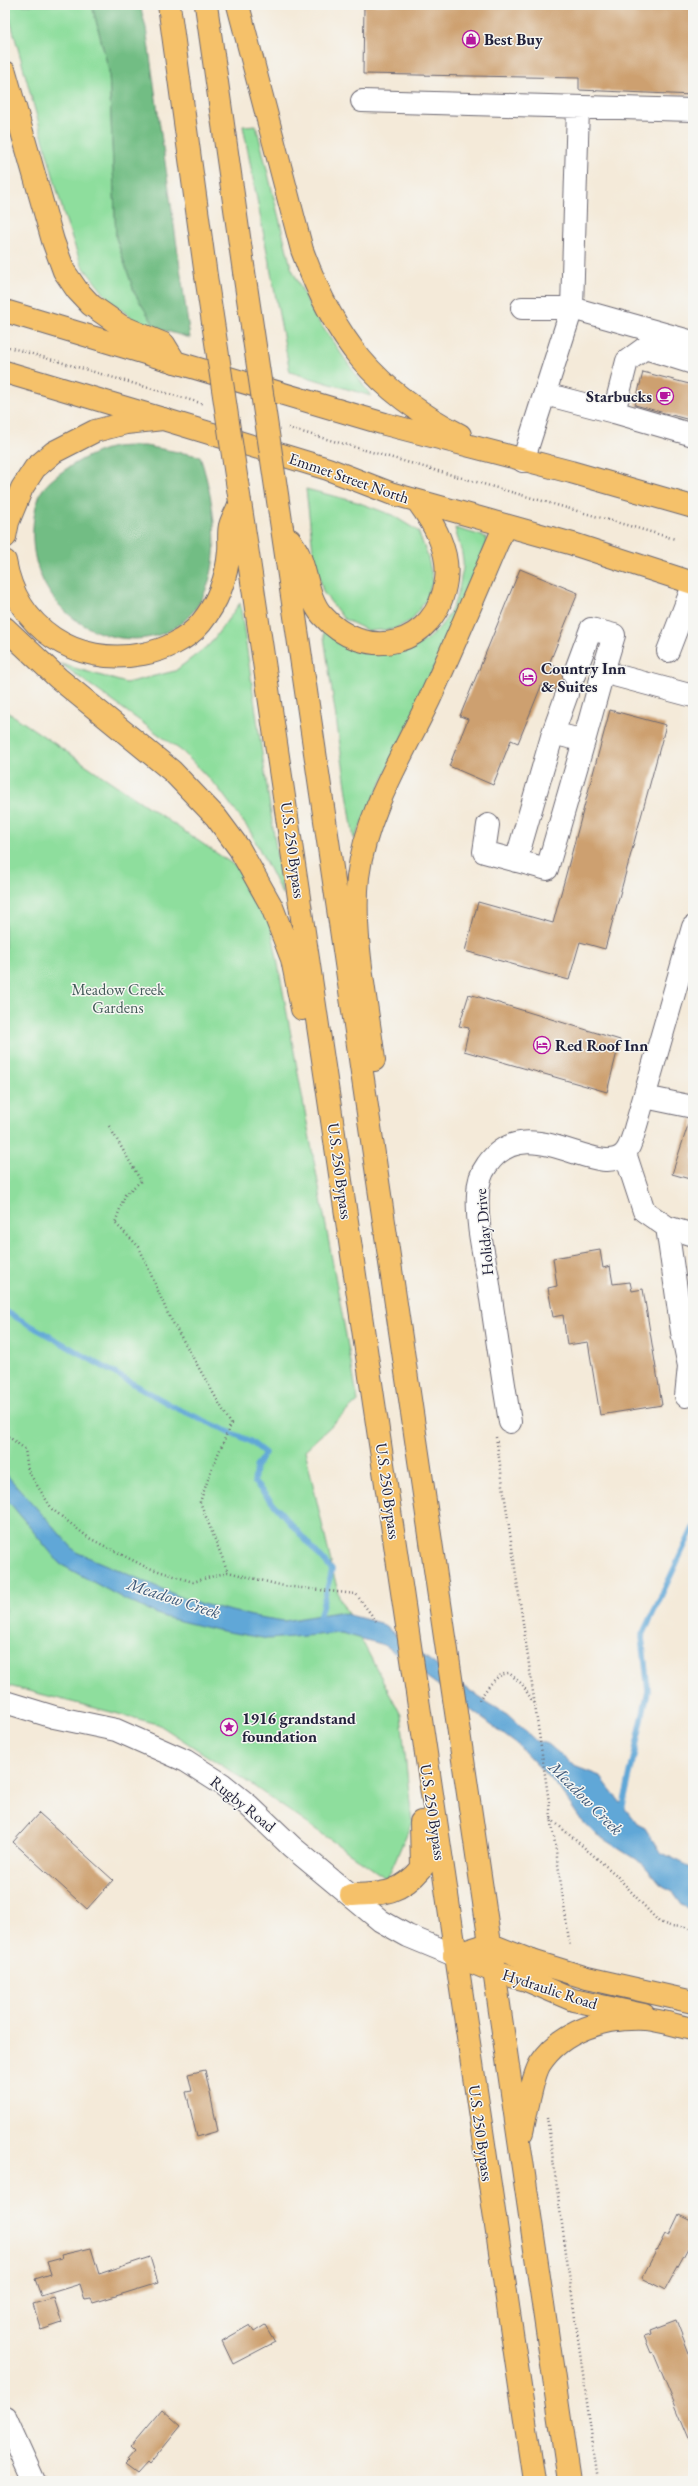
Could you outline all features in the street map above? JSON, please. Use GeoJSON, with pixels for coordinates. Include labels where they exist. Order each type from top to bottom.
{"type":"FeatureCollection","features":[{"type":"Feature","properties":{"kind":"main road"},"geometry":{"type":"LineString","coordinates":[[154,5],[155,11],[173,41]]}},
{"type":"Feature","properties":{"kind":"main road","name":"U.S. 250 Bypass"},"geometry":{"type":"LineString","coordinates":[[169,5],[206,276],[379,1430],[427,1776],[534,2481]]}},
{"type":"Feature","properties":{"kind":"main road"},"geometry":{"type":"LineString","coordinates":[[206,5],[376,1179],[569,2481]]}},
{"type":"Feature","properties":{"kind":"main road"},"geometry":{"type":"LineString","coordinates":[[238,5],[302,250],[316,290],[335,324],[353,350],[382,384],[430,419],[496,454]]}},
{"type":"Feature","properties":{"kind":"main road"},"geometry":{"type":"LineString","coordinates":[[5,72],[53,241],[64,271],[76,290],[91,305],[121,326],[164,344],[175,362]]}},
{"type":"Feature","properties":{"kind":"main road"},"geometry":{"type":"LineString","coordinates":[[5,311],[175,362],[496,454],[693,507]]}},
{"type":"Feature","properties":{"kind":"main road","name":"Emmet Street North"},"geometry":{"type":"LineString","coordinates":[[5,372],[328,470],[418,502],[505,526],[693,584]]}},
{"type":"Feature","properties":{"kind":"main road"},"geometry":{"type":"LineString","coordinates":[[5,537],[8,522],[22,488],[35,468],[54,452],[95,431],[126,423],[163,419]]}},
{"type":"Feature","properties":{"kind":"main road"},"geometry":{"type":"LineString","coordinates":[[5,561],[15,594],[27,614],[44,631],[63,644],[85,654],[109,657],[128,657],[152,652],[186,636],[211,610],[221,590],[226,573],[230,526],[240,502]]}},
{"type":"Feature","properties":{"kind":"main road"},"geometry":{"type":"LineString","coordinates":[[282,528],[299,555],[308,585],[321,614],[351,636],[379,643],[393,642],[409,637],[418,631],[434,615],[441,603],[446,579],[440,540],[431,520],[418,502]]}},
{"type":"Feature","properties":{"kind":"main road"},"geometry":{"type":"LineString","coordinates":[[376,1179],[375,1070],[356,918],[358,876],[366,839],[381,798],[430,697],[505,526]]}},
{"type":"Feature","properties":{"kind":"main road"},"geometry":{"type":"LineString","coordinates":[[5,628],[58,678],[172,771],[221,823],[239,848],[272,907],[292,959],[306,1029],[323,1058]]}},
{"type":"Feature","properties":{"kind":"main road"},"geometry":{"type":"LineString","coordinates":[[351,1895],[381,1894],[396,1890],[412,1879],[422,1868],[420,1803],[427,1776]]}},
{"type":"Feature","properties":{"kind":"main road"},"geometry":{"type":"LineString","coordinates":[[454,1955],[489,1944]]}},
{"type":"Feature","properties":{"kind":"main road","name":"Hydraulic Road"},"geometry":{"type":"LineString","coordinates":[[489,1944],[532,1961],[587,1978],[693,2002]]}},
{"type":"Feature","properties":{"kind":"main road","name":"Hydraulic Road"},"geometry":{"type":"LineString","coordinates":[[454,1955],[494,1971],[526,1980],[573,2000],[665,2020],[693,2029]]}},
{"type":"Feature","properties":{"kind":"main road"},"geometry":{"type":"LineString","coordinates":[[519,2143],[540,2065],[562,2041],[574,2032],[590,2025],[645,2019],[693,2029]]}},
{"type":"Feature","properties":{"kind":"main road"},"geometry":{"type":"LineString","coordinates":[[523,2414],[527,2481]]}},
{"type":"Feature","properties":{"kind":"street"},"geometry":{"type":"LineString","coordinates":[[362,101],[693,110]]}},
{"type":"Feature","properties":{"kind":"street"},"geometry":{"type":"LineString","coordinates":[[523,461],[572,308],[578,108]]}},
{"type":"Feature","properties":{"kind":"street"},"geometry":{"type":"LineString","coordinates":[[522,308],[572,308],[693,342]]}},
{"type":"Feature","properties":{"kind":"street"},"geometry":{"type":"LineString","coordinates":[[617,413],[627,361],[645,348],[693,363]]}},
{"type":"Feature","properties":{"kind":"street"},"geometry":{"type":"LineString","coordinates":[[617,413],[634,368],[639,363],[652,363],[693,375]]}},
{"type":"Feature","properties":{"kind":"street"},"geometry":{"type":"LineString","coordinates":[[545,394],[693,435]]}},
{"type":"Feature","properties":{"kind":"street"},"geometry":{"type":"LineString","coordinates":[[668,651],[693,584]]}},
{"type":"Feature","properties":{"kind":"street"},"geometry":{"type":"LineString","coordinates":[[488,825],[484,852],[516,861],[547,869],[614,635],[591,629],[553,732],[516,861]]}},
{"type":"Feature","properties":{"kind":"street"},"geometry":{"type":"LineString","coordinates":[[603,672],[693,696]]}},
{"type":"Feature","properties":{"kind":"street"},"geometry":{"type":"LineString","coordinates":[[553,732],[584,741]]}},
{"type":"Feature","properties":{"kind":"street"},"geometry":{"type":"LineString","coordinates":[[693,927],[645,1097],[630,1146],[625,1153],[644,1211],[667,1227],[693,1235]]}},
{"type":"Feature","properties":{"kind":"street"},"geometry":{"type":"LineString","coordinates":[[645,1097],[693,1107]]}},
{"type":"Feature","properties":{"kind":"street","name":"Holiday Drive"},"geometry":{"type":"LineString","coordinates":[[502,1427],[478,1195],[480,1180],[486,1166],[503,1149],[520,1142],[563,1148],[605,1161],[615,1160],[625,1153]]}},
{"type":"Feature","properties":{"kind":"street"},"geometry":{"type":"LineString","coordinates":[[667,1227],[687,1330],[689,1366],[686,1396]]}},
{"type":"Feature","properties":{"kind":"street","name":"Rugby Road"},"geometry":{"type":"LineString","coordinates":[[5,1702],[54,1717],[116,1730],[186,1761],[222,1784],[248,1805],[292,1847],[381,1921],[408,1936],[454,1955]]}},
{"type":"Feature","properties":{"kind":"street"},"geometry":{"type":"LineString","coordinates":[[5,2417],[34,2481]]}},
{"type":"Feature","properties":{"kind":"path"},"geometry":{"type":"LineString","coordinates":[[5,346],[210,405]]}},
{"type":"Feature","properties":{"kind":"path"},"geometry":{"type":"LineString","coordinates":[[286,427],[675,539]]}},
{"type":"Feature","properties":{"kind":"path"},"geometry":{"type":"LineString","coordinates":[[110,1126],[141,1181],[125,1195],[115,1223],[139,1247],[168,1314],[231,1424],[212,1468],[200,1502],[228,1572]]}},
{"type":"Feature","properties":{"kind":"path"},"geometry":{"type":"LineString","coordinates":[[502,1427],[535,1706],[570,1947]]}},
{"type":"Feature","properties":{"kind":"path"},"geometry":{"type":"LineString","coordinates":[[5,1434],[25,1449],[28,1471],[52,1509],[89,1538],[146,1567],[193,1582],[228,1572],[284,1586],[356,1594],[376,1622]]}},
{"type":"Feature","properties":{"kind":"path"},"geometry":{"type":"LineString","coordinates":[[479,1700],[489,1685],[502,1674],[509,1673],[522,1684],[535,1706]]}},
{"type":"Feature","properties":{"kind":"path"},"geometry":{"type":"LineString","coordinates":[[551,1819],[615,1874],[658,1922],[670,1926],[685,1927],[693,1931]]}},
{"type":"Feature","properties":{"kind":"path"},"geometry":{"type":"LineString","coordinates":[[546,2109],[598,2481]]}},
{"type":"Feature","properties":{"kind":"green space"},"geometry":{"type":"Polygon","coordinates":[[[6,5],[92,5],[109,71],[116,238],[135,294],[156,328],[137,322],[109,300],[81,264],[64,215],[6,5]]]}},
{"type":"Feature","properties":{"kind":"green space"},"geometry":{"type":"Polygon","coordinates":[[[92,5],[140,5],[146,28],[190,338],[156,328],[135,294],[116,238],[109,71],[92,5]]]}},
{"type":"Feature","properties":{"kind":"green space"},"geometry":{"type":"Polygon","coordinates":[[[256,125],[291,267],[314,315],[371,396],[290,372],[243,126],[256,125]]]}},
{"type":"Feature","properties":{"kind":"green space"},"geometry":{"type":"Polygon","coordinates":[[[126,446],[145,446],[200,456],[215,539],[203,595],[174,628],[135,639],[93,630],[58,604],[36,561],[36,506],[41,492],[46,485],[74,464],[106,449],[126,446]]]}},
{"type":"Feature","properties":{"kind":"green space"},"geometry":{"type":"Polygon","coordinates":[[[306,489],[357,502],[392,515],[418,531],[427,554],[433,580],[426,600],[412,620],[394,629],[369,631],[344,619],[323,592],[313,550],[306,489]]]}},
{"type":"Feature","properties":{"kind":"green space"},"geometry":{"type":"Polygon","coordinates":[[[455,528],[486,537],[486,545],[417,707],[354,840],[323,630],[352,648],[363,652],[382,654],[399,652],[415,647],[428,638],[440,626],[450,612],[457,596],[463,562],[462,552],[455,528]]]}},
{"type":"Feature","properties":{"kind":"green space"},"geometry":{"type":"Polygon","coordinates":[[[240,603],[283,896],[250,831],[219,789],[183,752],[61,664],[126,683],[175,671],[210,644],[240,603]]]}},
{"type":"Feature","properties":{"kind":"green space","name":"Meadow Creek Gardens"},"geometry":{"type":"Polygon","coordinates":[[[5,710],[237,867],[271,926],[358,1401],[305,1450],[339,1597],[401,1715],[412,1822],[387,1879],[249,1783],[158,1724],[5,1685],[5,710]]]}},
{"type":"Feature","properties":{"kind":"water","name":"Meadow Creek"},"geometry":{"type":"Polygon","coordinates":[[[5,1473],[76,1552],[190,1601],[252,1616],[284,1621],[338,1612],[380,1623],[480,1698],[507,1714],[536,1741],[548,1744],[574,1766],[600,1776],[637,1824],[645,1828],[660,1852],[693,1868],[693,1911],[682,1905],[672,1891],[662,1886],[643,1864],[594,1833],[581,1820],[559,1788],[519,1746],[384,1645],[341,1633],[268,1639],[217,1630],[164,1617],[126,1600],[60,1564],[5,1497],[5,1473]]]}},
{"type":"Feature","properties":{"kind":"building","name":"Best Buy"},"geometry":{"type":"Polygon","coordinates":[[[364,5],[693,5],[693,95],[579,90],[579,78],[363,74],[364,5]]]}},
{"type":"Feature","properties":{"kind":"building","name":"Starbucks"},"geometry":{"type":"Polygon","coordinates":[[[643,372],[693,385],[693,409],[690,420],[635,405],[643,372]]]}},
{"type":"Feature","properties":{"kind":"building","name":"Country Inn & Suites"},"geometry":{"type":"Polygon","coordinates":[[[520,569],[578,593],[549,664],[563,670],[564,682],[555,690],[542,684],[518,743],[511,740],[493,785],[449,766],[468,719],[460,716],[520,569]]]}},
{"type":"Feature","properties":{"kind":"building"},"geometry":{"type":"Polygon","coordinates":[[[610,710],[666,725],[605,949],[580,942],[569,980],[465,951],[478,902],[553,923],[610,710]]]}},
{"type":"Feature","properties":{"kind":"building","name":"Red Roof Inn"},"geometry":{"type":"Polygon","coordinates":[[[469,994],[620,1040],[607,1092],[464,1051],[469,1028],[459,1026],[469,994]]]}},
{"type":"Feature","properties":{"kind":"building"},"geometry":{"type":"Polygon","coordinates":[[[690,1119],[693,1119],[693,1180],[672,1174],[690,1119]]]}},
{"type":"Feature","properties":{"kind":"building"},"geometry":{"type":"Polygon","coordinates":[[[600,1250],[603,1268],[610,1266],[613,1284],[630,1282],[632,1291],[643,1289],[662,1405],[600,1415],[588,1342],[567,1345],[563,1315],[553,1317],[548,1288],[557,1286],[553,1258],[600,1250]]]}},
{"type":"Feature","properties":{"kind":"building"},"geometry":{"type":"Polygon","coordinates":[[[39,1813],[113,1880],[87,1909],[13,1842],[39,1813]]]}},
{"type":"Feature","properties":{"kind":"building"},"geometry":{"type":"Polygon","coordinates":[[[205,2070],[218,2131],[197,2137],[186,2092],[192,2091],[188,2074],[205,2070]]]}},
{"type":"Feature","properties":{"kind":"building"},"geometry":{"type":"Polygon","coordinates":[[[679,2215],[693,2222],[693,2250],[688,2248],[665,2290],[642,2278],[665,2234],[669,2236],[679,2215]]]}},
{"type":"Feature","properties":{"kind":"building"},"geometry":{"type":"Polygon","coordinates":[[[91,2248],[99,2274],[150,2257],[158,2283],[93,2303],[91,2299],[85,2300],[80,2284],[41,2296],[35,2279],[51,2274],[47,2262],[62,2258],[61,2255],[91,2248]]]}},
{"type":"Feature","properties":{"kind":"building"},"geometry":{"type":"Polygon","coordinates":[[[54,2298],[62,2323],[41,2330],[33,2304],[54,2298]]]}},
{"type":"Feature","properties":{"kind":"building"},"geometry":{"type":"Polygon","coordinates":[[[676,2320],[693,2363],[693,2448],[653,2352],[651,2353],[644,2336],[651,2334],[650,2330],[676,2320]]]}},
{"type":"Feature","properties":{"kind":"building"},"geometry":{"type":"Polygon","coordinates":[[[250,2325],[254,2332],[265,2325],[275,2342],[233,2364],[222,2341],[250,2325]]]}},
{"type":"Feature","properties":{"kind":"building"},"geometry":{"type":"Polygon","coordinates":[[[162,2409],[181,2426],[149,2465],[147,2463],[137,2474],[125,2465],[128,2462],[126,2460],[134,2451],[130,2447],[162,2409]]]}},
{"type":"Feature","properties":{"kind":"waterway"},"geometry":{"type":"LineString","coordinates":[[5,1311],[176,1408],[250,1441],[265,1453],[256,1467],[254,1482],[332,1570],[318,1622]]}},
{"type":"Feature","properties":{"kind":"waterway","name":"Meadow Creek"},"geometry":{"type":"LineString","coordinates":[[622,1811],[648,1691],[642,1637],[693,1528]]}},
{"type":"Feature","properties":{"kind":"place","name":"Best Buy"},"geometry":{"type":"Point","coordinates":[471,39]}},
{"type":"Feature","properties":{"kind":"place","name":"Starbucks"},"geometry":{"type":"Point","coordinates":[665,396]}},
{"type":"Feature","properties":{"kind":"place","name":"Country Inn & Suites"},"geometry":{"type":"Point","coordinates":[528,677]}},
{"type":"Feature","properties":{"kind":"place","name":"Red Roof Inn"},"geometry":{"type":"Point","coordinates":[542,1045]}},
{"type":"Feature","properties":{"kind":"place","name":"1916 grandstand foundation"},"geometry":{"type":"Point","coordinates":[229,1727]}}]}
